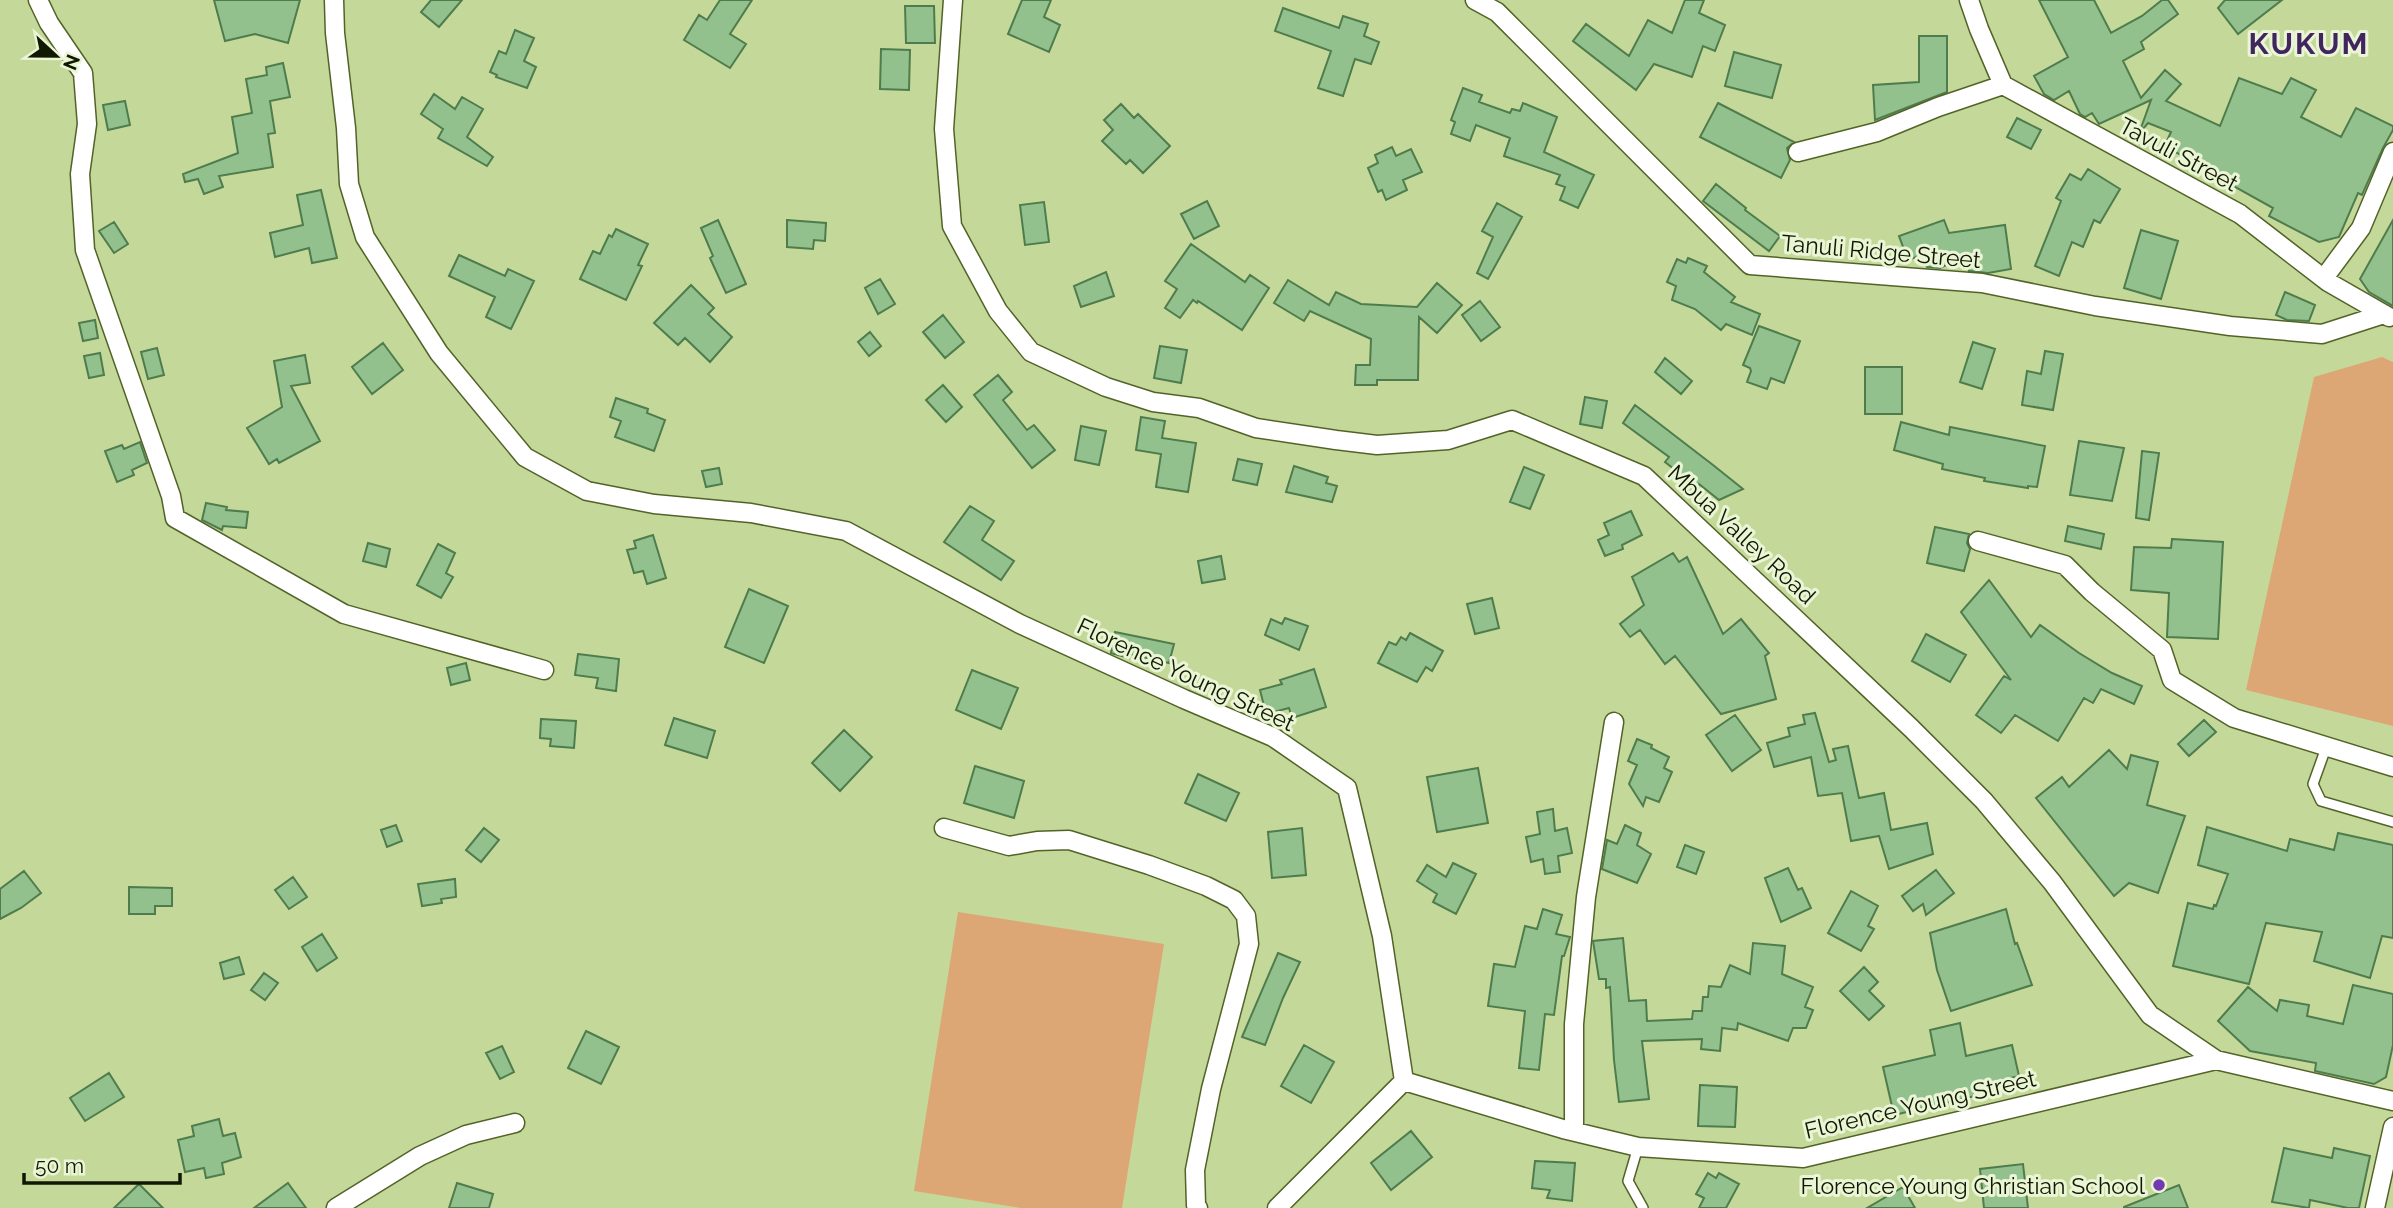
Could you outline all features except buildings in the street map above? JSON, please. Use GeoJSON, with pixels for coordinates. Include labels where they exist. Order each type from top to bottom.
{"type":"FeatureCollection","features":[{"type":"Feature","properties":{"kind":"street"},"geometry":{"type":"LineString","coordinates":[[38,0],[49,23],[83,73],[87,124],[80,174],[85,250],[171,496],[175,517],[344,614],[544,670]]}},
{"type":"Feature","properties":{"kind":"street","name":"Florence Young Street"},"geometry":{"type":"LineString","coordinates":[[334,0],[349,184],[365,237],[439,353],[524,457],[587,491],[654,504],[751,513],[846,531],[1020,624],[1273,737],[1347,788],[1382,936],[1404,1081],[1574,1132],[1639,1147],[1803,1158],[2216,1060],[2393,1101]]}},
{"type":"Feature","properties":{"kind":"street","name":"Mbua Valley Road"},"geometry":{"type":"LineString","coordinates":[[953,0],[944,129],[952,226],[998,312],[1031,352],[1105,387],[1153,402],[1199,408],[1256,428],[1377,445],[1448,440],[1512,420],[1644,476],[1911,728],[1984,801],[2052,882],[2150,1015],[2216,1060]]}},
{"type":"Feature","properties":{"kind":"street","name":"Tanuli Ridge Street"},"geometry":{"type":"LineString","coordinates":[[1475,0],[1497,12],[1750,265],[1982,283],[2108,308],[2231,326],[2322,334],[2388,316]]}},
{"type":"Feature","properties":{"kind":"street"},"geometry":{"type":"LineString","coordinates":[[1798,152],[1877,132],[1938,107],[2003,85],[1969,0]]}},
{"type":"Feature","properties":{"kind":"street","name":"Tavuli Street"},"geometry":{"type":"LineString","coordinates":[[2003,85],[2240,214],[2328,282],[2388,316]]}},
{"type":"Feature","properties":{"kind":"street"},"geometry":{"type":"LineString","coordinates":[[2324,278],[2361,228],[2393,152]]}},
{"type":"Feature","properties":{"kind":"street"},"geometry":{"type":"LineString","coordinates":[[1978,541],[2065,565],[2092,592],[2162,650],[2172,680],[2234,718],[2393,767]]}},
{"type":"Feature","properties":{"kind":"street"},"geometry":{"type":"LineString","coordinates":[[1574,1132],[1574,1024],[1586,897],[1614,722]]}},
{"type":"Feature","properties":{"kind":"street"},"geometry":{"type":"LineString","coordinates":[[944,828],[1009,846],[1037,841],[1069,840],[1206,886],[1234,900],[1246,916],[1249,944],[1211,1089],[1195,1170],[1198,1208]]}},
{"type":"Feature","properties":{"kind":"street"},"geometry":{"type":"LineString","coordinates":[[1277,1208],[1404,1081]]}},
{"type":"Feature","properties":{"kind":"street"},"geometry":{"type":"LineString","coordinates":[[336,1208],[420,1156],[466,1135],[515,1123]]}},
{"type":"Feature","properties":{"kind":"street"},"geometry":{"type":"LineString","coordinates":[[2375,1208],[2393,1127]]}},
{"type":"Feature","properties":{"kind":"lane"},"geometry":{"type":"LineString","coordinates":[[2327,745],[2313,784],[2321,801],[2393,822]]}},
{"type":"Feature","properties":{"kind":"lane"},"geometry":{"type":"LineString","coordinates":[[1639,1147],[1628,1181],[1643,1208]]}},
{"type":"Feature","properties":{"kind":"shaded area"},"geometry":{"type":"Polygon","coordinates":[[[2382,357],[2393,362],[2393,726],[2246,690],[2314,377],[2382,357]]]}},
{"type":"Feature","properties":{"kind":"shaded area"},"geometry":{"type":"Polygon","coordinates":[[[958,912],[1164,944],[1122,1208],[1021,1208],[914,1191],[958,912]]]}},
{"type":"Feature","properties":{"kind":"place","name":"Florence Young Christian School"},"geometry":{"type":"Point","coordinates":[2159,1185]}},
{"type":"Feature","properties":{"kind":"district","name":"KUKUM"},"geometry":{"type":"Point","coordinates":[2309,43]}}]}
